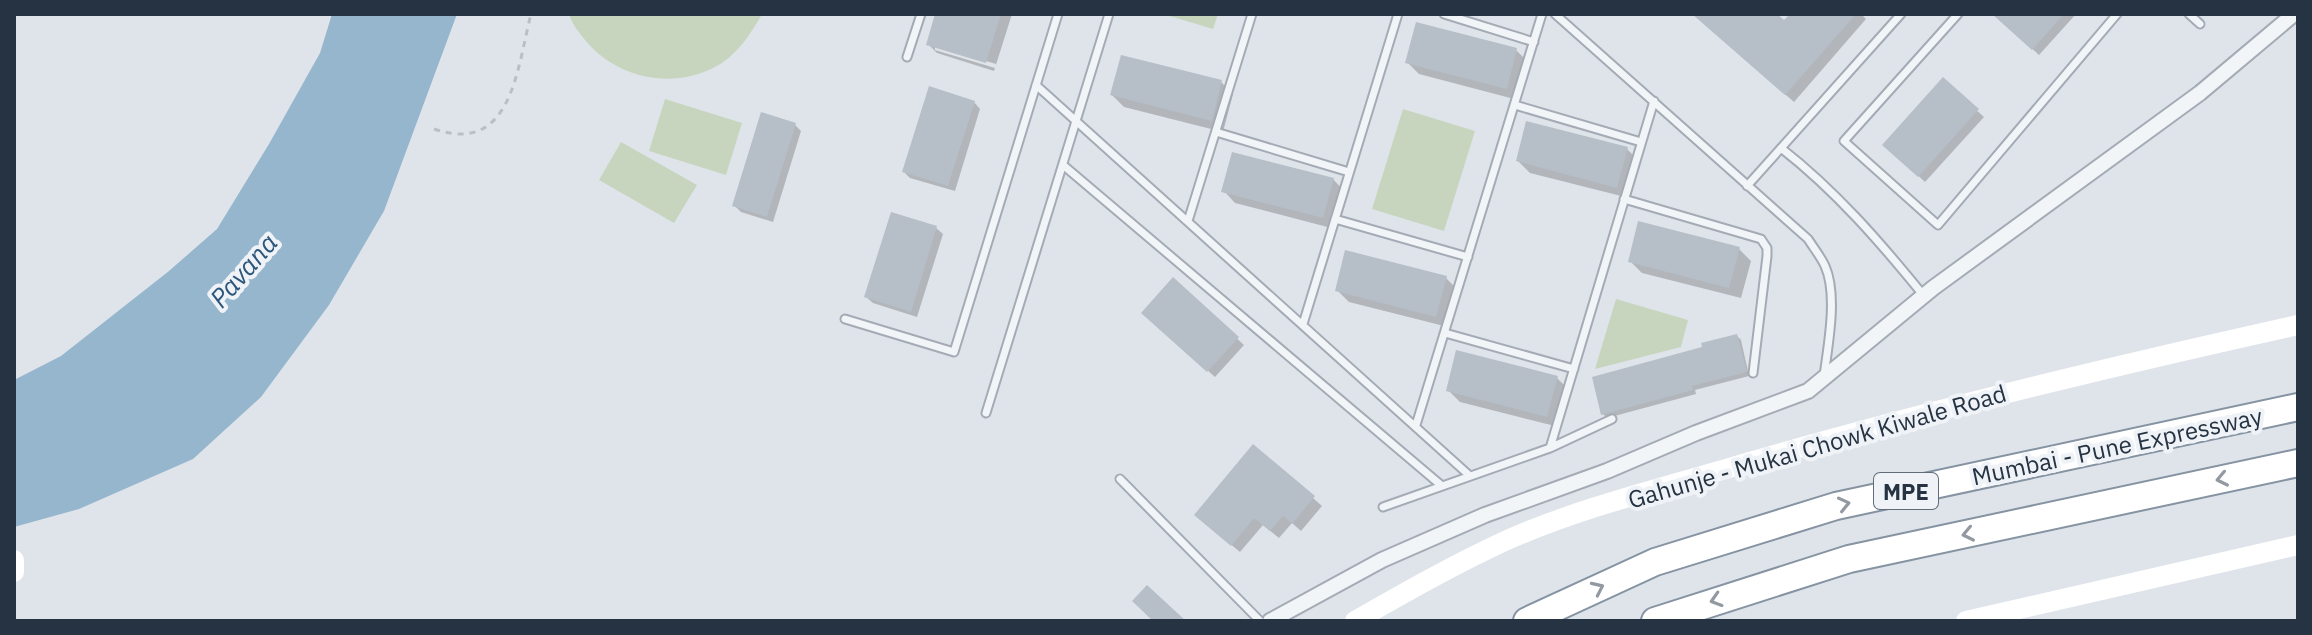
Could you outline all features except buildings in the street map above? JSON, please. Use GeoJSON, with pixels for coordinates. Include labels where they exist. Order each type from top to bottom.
{"type":"FeatureCollection","features":[{"type":"Feature","properties":{"kind":"highway","name":"Mumbai - Pune Expressway"},"geometry":{"type":"LineString","coordinates":[[1527,621],[1655,562],[1836,506],[2298,407]]}},
{"type":"Feature","properties":{"kind":"highway","name":"MPE"},"geometry":{"type":"LineString","coordinates":[[1655,621],[1849,559],[2298,463]]}},
{"type":"Feature","properties":{"kind":"street"},"geometry":{"type":"LineString","coordinates":[[1270,621],[1382,560],[1485,515],[1607,471],[1808,391],[1924,296],[2200,93],[2294,14]]}},
{"type":"Feature","properties":{"kind":"street","name":"Gahunje - Mukai Chowk Kiwale Road"},"geometry":{"type":"LineString","coordinates":[[1355,621],[1431,577],[1507,540],[1588,511],[1879,424],[2118,365],[2298,325]]}},
{"type":"Feature","properties":{"kind":"street"},"geometry":{"type":"LineString","coordinates":[[1966,621],[2298,545]]}},
{"type":"Feature","properties":{"kind":"street"},"geometry":{"type":"LineString","coordinates":[[14,560],[14,572]]}},
{"type":"Feature","properties":{"kind":"lane"},"geometry":{"type":"LineString","coordinates":[[907,57],[921,14]]}},
{"type":"Feature","properties":{"kind":"lane"},"geometry":{"type":"LineString","coordinates":[[845,319],[954,352],[1058,14]]}},
{"type":"Feature","properties":{"kind":"lane"},"geometry":{"type":"LineString","coordinates":[[986,413],[1109,14]]}},
{"type":"Feature","properties":{"kind":"lane"},"geometry":{"type":"LineString","coordinates":[[1188,221],[1252,14]]}},
{"type":"Feature","properties":{"kind":"lane"},"geometry":{"type":"LineString","coordinates":[[1303,324],[1398,14]]}},
{"type":"Feature","properties":{"kind":"lane"},"geometry":{"type":"LineString","coordinates":[[1444,14],[1534,42]]}},
{"type":"Feature","properties":{"kind":"lane"},"geometry":{"type":"LineString","coordinates":[[1416,425],[1542,14]]}},
{"type":"Feature","properties":{"kind":"lane"},"geometry":{"type":"LineString","coordinates":[[1555,14],[1808,239],[1826,268],[1831,326],[1824,378]]}},
{"type":"Feature","properties":{"kind":"lane"},"geometry":{"type":"LineString","coordinates":[[1747,186],[1901,14]]}},
{"type":"Feature","properties":{"kind":"lane"},"geometry":{"type":"LineString","coordinates":[[1958,14],[1844,141],[1938,225],[2117,14]]}},
{"type":"Feature","properties":{"kind":"lane"},"geometry":{"type":"LineString","coordinates":[[2189,14],[2200,24]]}},
{"type":"Feature","properties":{"kind":"lane"},"geometry":{"type":"LineString","coordinates":[[1036,85],[1470,476]]}},
{"type":"Feature","properties":{"kind":"lane"},"geometry":{"type":"LineString","coordinates":[[1550,448],[1654,101]]}},
{"type":"Feature","properties":{"kind":"lane"},"geometry":{"type":"LineString","coordinates":[[1515,105],[1641,142]]}},
{"type":"Feature","properties":{"kind":"lane"},"geometry":{"type":"LineString","coordinates":[[1216,132],[1349,172]]}},
{"type":"Feature","properties":{"kind":"lane"},"geometry":{"type":"LineString","coordinates":[[1781,148],[1847,206],[1924,296]]}},
{"type":"Feature","properties":{"kind":"lane"},"geometry":{"type":"LineString","coordinates":[[1063,165],[1442,486]]}},
{"type":"Feature","properties":{"kind":"lane"},"geometry":{"type":"LineString","coordinates":[[1624,199],[1761,239],[1767,248],[1767,256],[1753,373]]}},
{"type":"Feature","properties":{"kind":"lane"},"geometry":{"type":"LineString","coordinates":[[1335,219],[1468,257]]}},
{"type":"Feature","properties":{"kind":"lane"},"geometry":{"type":"LineString","coordinates":[[1445,333],[1574,369]]}},
{"type":"Feature","properties":{"kind":"lane"},"geometry":{"type":"LineString","coordinates":[[1383,507],[1550,448],[1612,419]]}},
{"type":"Feature","properties":{"kind":"lane"},"geometry":{"type":"LineString","coordinates":[[1120,479],[1260,621]]}},
{"type":"Feature","properties":{"kind":"path"},"geometry":{"type":"LineString","coordinates":[[434,129],[451,135],[466,135],[482,131],[494,122],[510,96],[531,14]]}},
{"type":"Feature","properties":{"kind":"green space"},"geometry":{"type":"Polygon","coordinates":[[[569,14],[762,14],[742,45],[729,58],[696,75],[662,79],[627,71],[597,53],[569,14]]]}},
{"type":"Feature","properties":{"kind":"green space"},"geometry":{"type":"Polygon","coordinates":[[[1163,14],[1218,14],[1213,29],[1163,14]]]}},
{"type":"Feature","properties":{"kind":"green space"},"geometry":{"type":"Polygon","coordinates":[[[665,99],[742,123],[726,175],[649,151],[665,99]]]}},
{"type":"Feature","properties":{"kind":"green space"},"geometry":{"type":"Polygon","coordinates":[[[1403,109],[1475,131],[1444,231],[1372,209],[1403,109]]]}},
{"type":"Feature","properties":{"kind":"green space"},"geometry":{"type":"Polygon","coordinates":[[[621,142],[697,185],[674,223],[599,180],[621,142]]]}},
{"type":"Feature","properties":{"kind":"green space"},"geometry":{"type":"Polygon","coordinates":[[[1616,299],[1688,320],[1681,347],[1595,369],[1616,299]]]}},
{"type":"Feature","properties":{"kind":"water","name":"Pavana"},"geometry":{"type":"Polygon","coordinates":[[[332,14],[457,14],[384,211],[329,305],[261,397],[193,459],[79,509],[14,527],[14,380],[61,356],[217,229],[320,53],[332,14]]]}}]}
